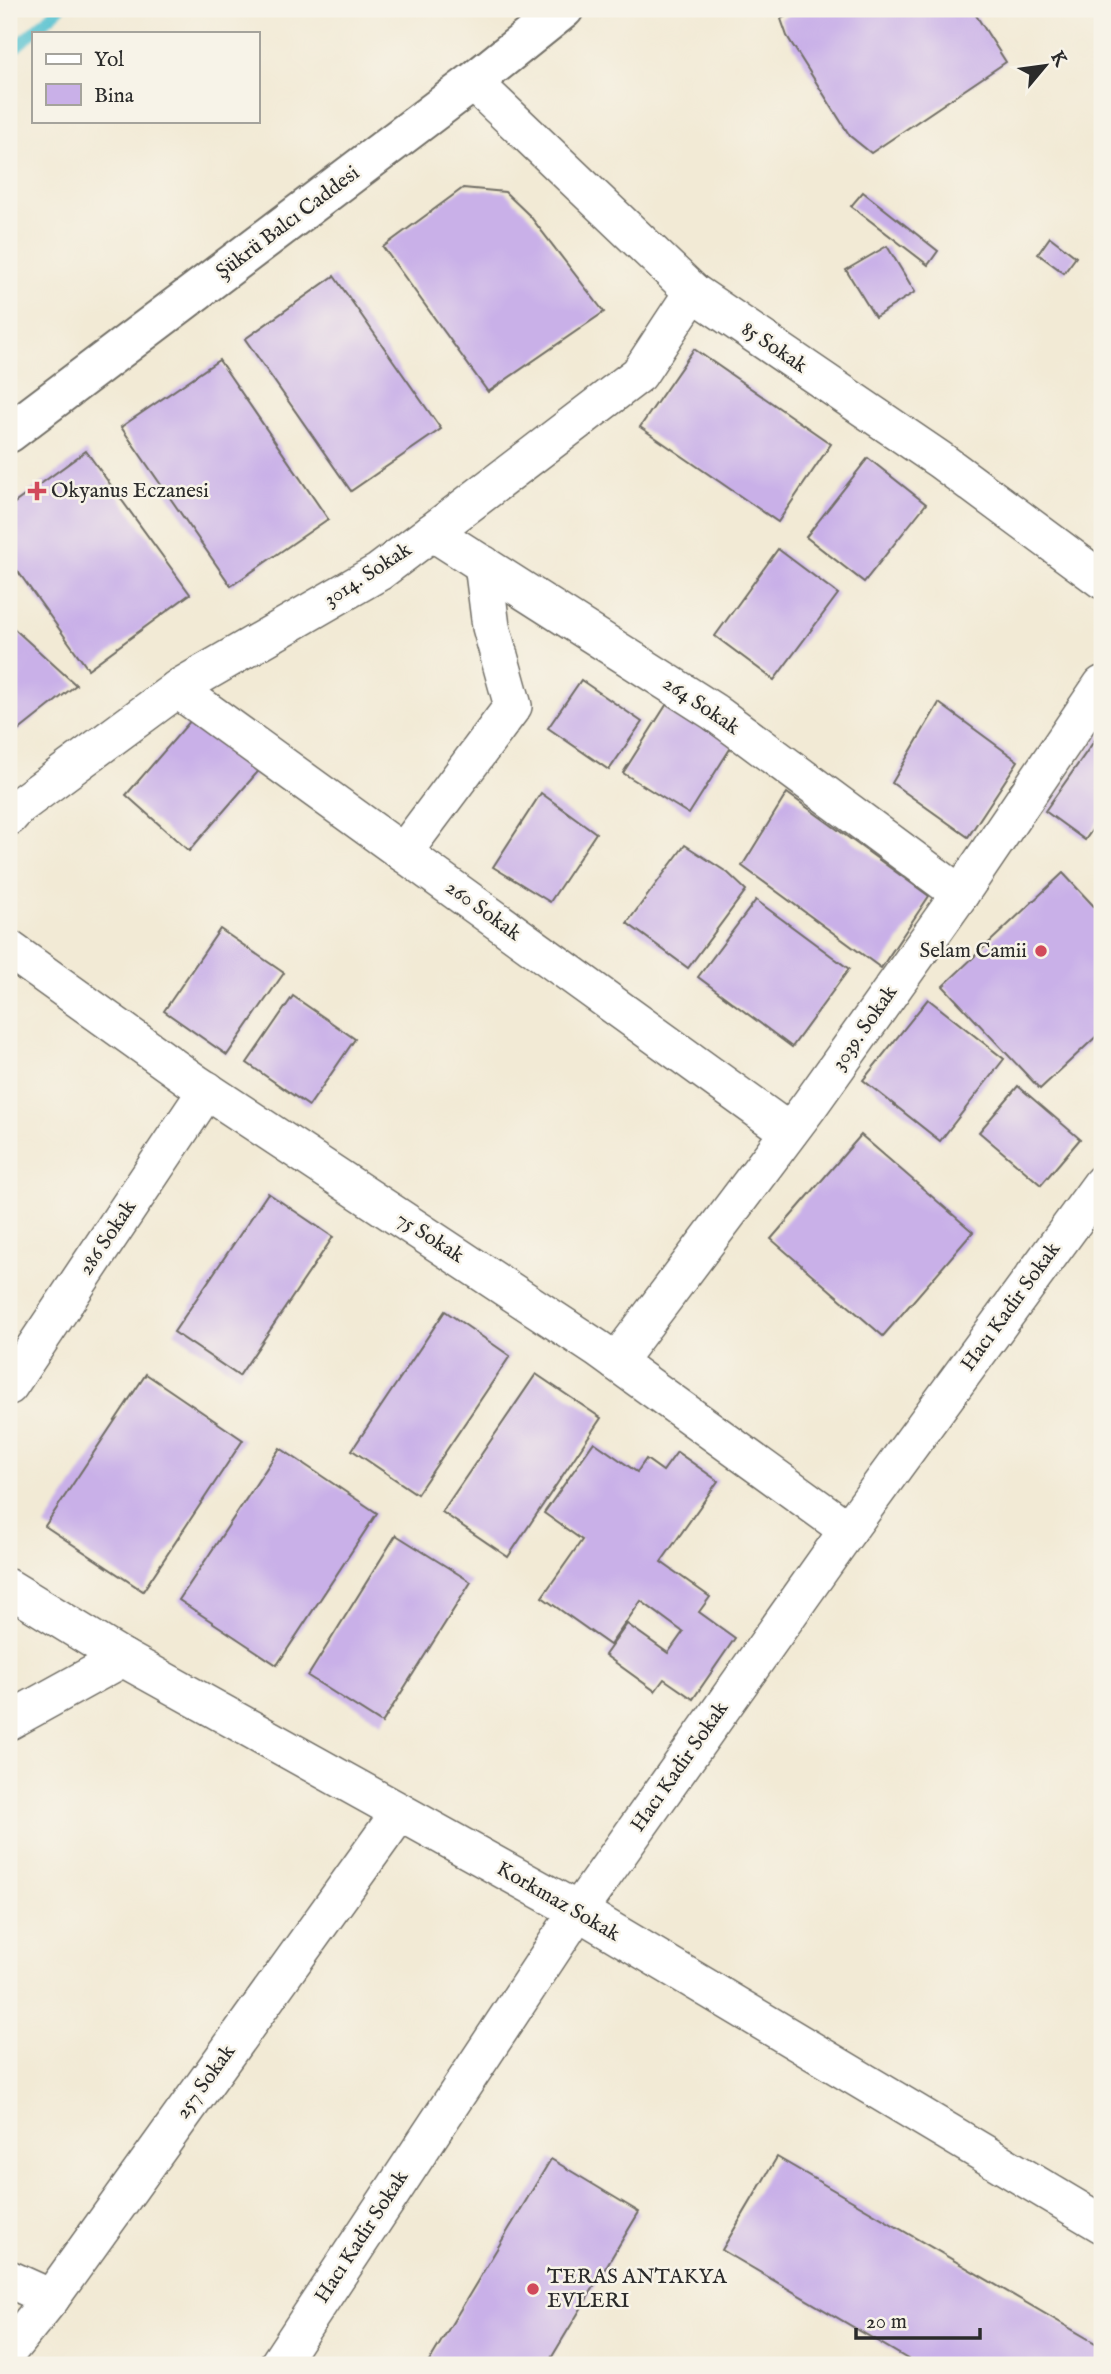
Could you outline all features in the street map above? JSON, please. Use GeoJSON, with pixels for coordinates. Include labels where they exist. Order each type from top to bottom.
{"type":"FeatureCollection","features":[{"type":"Feature","properties":{"kind":"street","name":"Şükrü Balcı Caddesi"},"geometry":{"type":"LineString","coordinates":[[9,433],[473,82],[564,9]]}},
{"type":"Feature","properties":{"kind":"street","name":"85 Sokak"},"geometry":{"type":"LineString","coordinates":[[473,82],[693,292],[940,460],[1102,580]]}},
{"type":"Feature","properties":{"kind":"street","name":"3014. Sokak"},"geometry":{"type":"LineString","coordinates":[[9,817],[19,806],[177,689],[379,572],[639,374],[693,292]]}},
{"type":"Feature","properties":{"kind":"street","name":"264 Sokak"},"geometry":{"type":"LineString","coordinates":[[432,532],[714,712],[960,894]]}},
{"type":"Feature","properties":{"kind":"street"},"geometry":{"type":"LineString","coordinates":[[402,853],[513,706],[491,628],[483,564]]}},
{"type":"Feature","properties":{"kind":"street","name":"3039. Sokak"},"geometry":{"type":"LineString","coordinates":[[616,1362],[789,1132],[960,894],[1102,685]]}},
{"type":"Feature","properties":{"kind":"street","name":"260 Sokak"},"geometry":{"type":"LineString","coordinates":[[177,689],[789,1132]]}},
{"type":"Feature","properties":{"kind":"street","name":"75 Sokak"},"geometry":{"type":"LineString","coordinates":[[9,949],[207,1090],[616,1362],[848,1530]]}},
{"type":"Feature","properties":{"kind":"street","name":"286 Sokak"},"geometry":{"type":"LineString","coordinates":[[9,1386],[207,1090]]}},
{"type":"Feature","properties":{"kind":"street","name":"Hacı Kadir Sokak"},"geometry":{"type":"LineString","coordinates":[[278,2365],[578,1912],[848,1530],[1102,1183]]}},
{"type":"Feature","properties":{"kind":"street","name":"Korkmaz Sokak"},"geometry":{"type":"LineString","coordinates":[[9,1588],[123,1658],[578,1912],[1102,2224]]}},
{"type":"Feature","properties":{"kind":"street"},"geometry":{"type":"LineString","coordinates":[[9,1721],[123,1658]]}},
{"type":"Feature","properties":{"kind":"street","name":"257 Sokak"},"geometry":{"type":"LineString","coordinates":[[9,2350],[51,2298],[400,1812]]}},
{"type":"Feature","properties":{"kind":"street"},"geometry":{"type":"LineString","coordinates":[[9,2279],[51,2298]]}},
{"type":"Feature","properties":{"kind":"building"},"geometry":{"type":"Polygon","coordinates":[[[798,9],[972,9],[1006,62],[871,153],[850,136],[787,36],[781,19],[798,9]]]}},
{"type":"Feature","properties":{"kind":"building"},"geometry":{"type":"Polygon","coordinates":[[[463,188],[505,192],[530,216],[604,312],[488,392],[383,247],[463,188]]]}},
{"type":"Feature","properties":{"kind":"building"},"geometry":{"type":"Polygon","coordinates":[[[863,192],[938,251],[928,265],[851,206],[863,192]]]}},
{"type":"Feature","properties":{"kind":"building"},"geometry":{"type":"Polygon","coordinates":[[[1050,237],[1076,257],[1064,273],[1038,254],[1050,237]]]}},
{"type":"Feature","properties":{"kind":"building"},"geometry":{"type":"Polygon","coordinates":[[[887,246],[915,292],[875,317],[846,270],[887,246]]]}},
{"type":"Feature","properties":{"kind":"building"},"geometry":{"type":"Polygon","coordinates":[[[334,276],[441,429],[351,491],[245,339],[334,276]]]}},
{"type":"Feature","properties":{"kind":"building"},"geometry":{"type":"Polygon","coordinates":[[[694,349],[831,444],[778,522],[640,427],[694,349]]]}},
{"type":"Feature","properties":{"kind":"building"},"geometry":{"type":"Polygon","coordinates":[[[219,360],[328,519],[231,586],[121,427],[219,360]]]}},
{"type":"Feature","properties":{"kind":"building"},"geometry":{"type":"Polygon","coordinates":[[[86,451],[190,594],[88,669],[9,559],[9,507],[86,451]]]}},
{"type":"Feature","properties":{"kind":"building"},"geometry":{"type":"Polygon","coordinates":[[[868,458],[926,504],[864,582],[806,537],[868,458]]]}},
{"type":"Feature","properties":{"kind":"building"},"geometry":{"type":"Polygon","coordinates":[[[778,549],[838,594],[774,680],[715,636],[778,549]]]}},
{"type":"Feature","properties":{"kind":"building"},"geometry":{"type":"Polygon","coordinates":[[[9,624],[76,685],[13,735],[9,732],[9,624]]]}},
{"type":"Feature","properties":{"kind":"building"},"geometry":{"type":"Polygon","coordinates":[[[581,680],[642,722],[609,770],[548,728],[581,680]]]}},
{"type":"Feature","properties":{"kind":"building"},"geometry":{"type":"Polygon","coordinates":[[[670,699],[735,741],[689,814],[623,773],[670,699]]]}},
{"type":"Feature","properties":{"kind":"building"},"geometry":{"type":"Polygon","coordinates":[[[939,703],[1018,761],[968,837],[892,783],[939,703]]]}},
{"type":"Feature","properties":{"kind":"building"},"geometry":{"type":"Polygon","coordinates":[[[199,711],[262,767],[189,851],[126,795],[199,711]]]}},
{"type":"Feature","properties":{"kind":"building"},"geometry":{"type":"Polygon","coordinates":[[[1102,730],[1102,816],[1085,840],[1045,811],[1102,730]]]}},
{"type":"Feature","properties":{"kind":"building"},"geometry":{"type":"Polygon","coordinates":[[[541,793],[596,833],[550,902],[493,867],[541,793]]]}},
{"type":"Feature","properties":{"kind":"building"},"geometry":{"type":"Polygon","coordinates":[[[787,793],[929,896],[881,968],[742,866],[787,793]]]}},
{"type":"Feature","properties":{"kind":"building"},"geometry":{"type":"Polygon","coordinates":[[[685,845],[728,873],[746,890],[688,968],[627,923],[685,845]]]}},
{"type":"Feature","properties":{"kind":"building","name":"Selam Camii"},"geometry":{"type":"Polygon","coordinates":[[[1063,873],[1102,915],[1102,1031],[1040,1089],[943,986],[1063,873]]]}},
{"type":"Feature","properties":{"kind":"building"},"geometry":{"type":"Polygon","coordinates":[[[756,900],[849,969],[792,1047],[698,977],[756,900]]]}},
{"type":"Feature","properties":{"kind":"building"},"geometry":{"type":"Polygon","coordinates":[[[220,929],[284,973],[227,1055],[164,1011],[220,929]]]}},
{"type":"Feature","properties":{"kind":"building"},"geometry":{"type":"Polygon","coordinates":[[[293,996],[355,1039],[309,1106],[247,1063],[293,996]]]}},
{"type":"Feature","properties":{"kind":"building"},"geometry":{"type":"Polygon","coordinates":[[[928,999],[1004,1059],[940,1141],[863,1080],[928,999]]]}},
{"type":"Feature","properties":{"kind":"building"},"geometry":{"type":"Polygon","coordinates":[[[1018,1086],[1080,1139],[1041,1185],[979,1132],[1018,1086]]]}},
{"type":"Feature","properties":{"kind":"building"},"geometry":{"type":"Polygon","coordinates":[[[861,1135],[973,1232],[883,1336],[771,1239],[861,1135]]]}},
{"type":"Feature","properties":{"kind":"building"},"geometry":{"type":"Polygon","coordinates":[[[268,1193],[333,1237],[239,1376],[174,1332],[268,1193]]]}},
{"type":"Feature","properties":{"kind":"building"},"geometry":{"type":"Polygon","coordinates":[[[445,1311],[510,1356],[417,1494],[352,1450],[445,1311]]]}},
{"type":"Feature","properties":{"kind":"building"},"geometry":{"type":"Polygon","coordinates":[[[146,1374],[243,1440],[143,1591],[45,1526],[146,1374]]]}},
{"type":"Feature","properties":{"kind":"building"},"geometry":{"type":"Polygon","coordinates":[[[536,1374],[601,1418],[508,1557],[442,1512],[536,1374]]]}},
{"type":"Feature","properties":{"kind":"building"},"geometry":{"type":"Polygon","coordinates":[[[594,1442],[637,1472],[646,1459],[663,1471],[677,1452],[718,1481],[661,1562],[710,1597],[699,1612],[735,1638],[693,1699],[664,1679],[655,1691],[605,1655],[627,1624],[668,1653],[683,1632],[641,1601],[610,1645],[542,1597],[582,1540],[544,1513],[594,1442]]]}},
{"type":"Feature","properties":{"kind":"building"},"geometry":{"type":"Polygon","coordinates":[[[280,1448],[377,1513],[277,1665],[179,1600],[280,1448]]]}},
{"type":"Feature","properties":{"kind":"building"},"geometry":{"type":"Polygon","coordinates":[[[396,1535],[471,1582],[382,1723],[308,1676],[396,1535]]]}},
{"type":"Feature","properties":{"kind":"building"},"geometry":{"type":"Polygon","coordinates":[[[777,2157],[1102,2347],[1102,2365],[918,2365],[722,2250],[777,2157]]]}},
{"type":"Feature","properties":{"kind":"building","name":"TERAS ANTAKYA EVLERI"},"geometry":{"type":"Polygon","coordinates":[[[551,2159],[639,2212],[547,2365],[427,2365],[551,2159]]]}},
{"type":"Feature","properties":{"kind":"waterway"},"geometry":{"type":"LineString","coordinates":[[33,32],[59,9]]}},
{"type":"Feature","properties":{"kind":"waterway"},"geometry":{"type":"LineString","coordinates":[[9,53],[32,33]]}},
{"type":"Feature","properties":{"kind":"place","name":"Okyanus Eczanesi"},"geometry":{"type":"Point","coordinates":[37,491]}},
{"type":"Feature","properties":{"kind":"place","name":"Selam Camii"},"geometry":{"type":"Point","coordinates":[1041,951]}},
{"type":"Feature","properties":{"kind":"place","name":"TERAS ANTAKYA EVLERI"},"geometry":{"type":"Point","coordinates":[533,2289]}}]}
